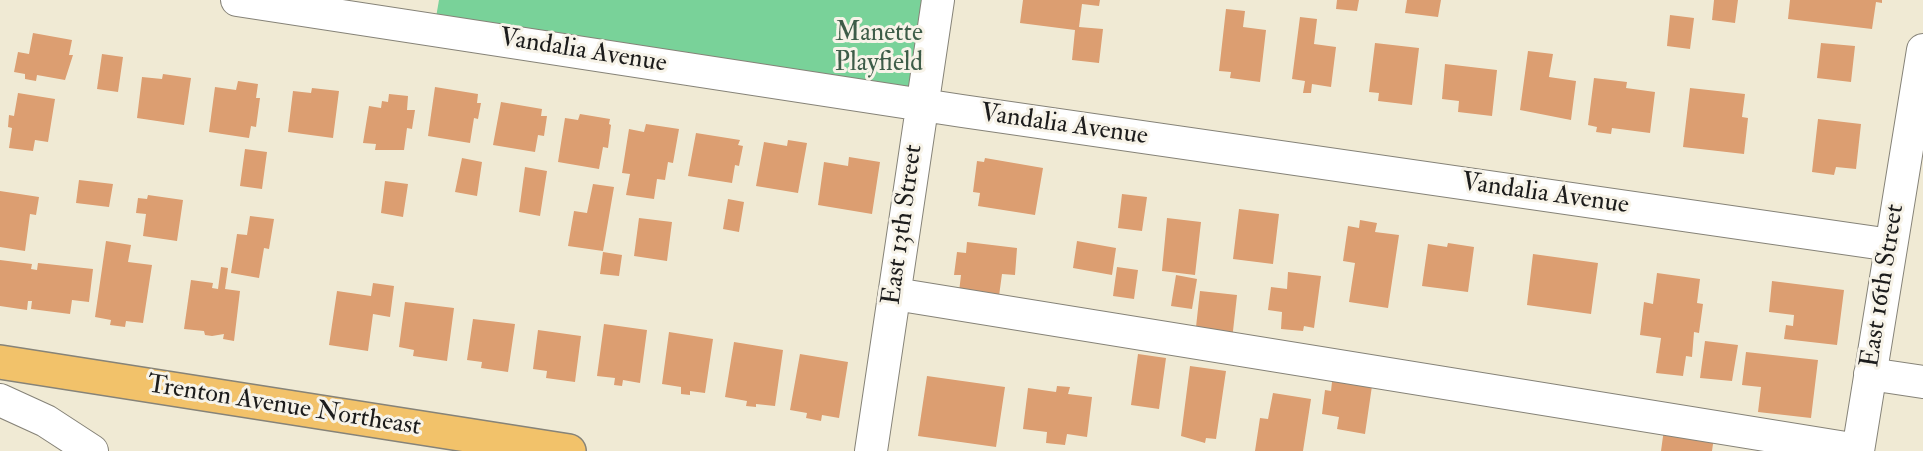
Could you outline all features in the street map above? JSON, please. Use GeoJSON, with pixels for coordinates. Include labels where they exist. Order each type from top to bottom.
{"type":"FeatureCollection","features":[{"type":"Feature","properties":{"kind":"main road","name":"Trenton Avenue Northeast"},"geometry":{"type":"LineString","coordinates":[[0,362],[569,451]]}},
{"type":"Feature","properties":{"kind":"street","name":"Vandalia Avenue"},"geometry":{"type":"LineString","coordinates":[[237,0],[922,105],[1891,245]]}},
{"type":"Feature","properties":{"kind":"street","name":"East 13th Street"},"geometry":{"type":"LineString","coordinates":[[871,451],[938,0]]}},
{"type":"Feature","properties":{"kind":"street","name":"East 16th Street"},"geometry":{"type":"LineString","coordinates":[[1858,450],[1891,245],[1918,118],[1923,50]]}},
{"type":"Feature","properties":{"kind":"street"},"geometry":{"type":"LineString","coordinates":[[895,294],[1858,450]]}},
{"type":"Feature","properties":{"kind":"street"},"geometry":{"type":"LineString","coordinates":[[1870,374],[1923,382]]}},
{"type":"Feature","properties":{"kind":"street"},"geometry":{"type":"LineString","coordinates":[[0,400],[46,421],[92,451]]}},
{"type":"Feature","properties":{"kind":"green space","name":"Manette Playfield"},"geometry":{"type":"Polygon","coordinates":[[[439,0],[938,0],[922,105],[434,29],[439,0]]]}},
{"type":"Feature","properties":{"kind":"building"},"geometry":{"type":"Polygon","coordinates":[[[1023,0],[1100,0],[1099,6],[1082,4],[1079,27],[1103,29],[1099,63],[1072,60],[1075,30],[1020,23],[1023,0]]]}},
{"type":"Feature","properties":{"kind":"building"},"geometry":{"type":"Polygon","coordinates":[[[1337,0],[1359,0],[1357,11],[1336,9],[1337,0]]]}},
{"type":"Feature","properties":{"kind":"building"},"geometry":{"type":"Polygon","coordinates":[[[1407,0],[1441,0],[1438,17],[1405,13],[1407,0]]]}},
{"type":"Feature","properties":{"kind":"building"},"geometry":{"type":"Polygon","coordinates":[[[1714,0],[1738,0],[1735,23],[1712,20],[1714,0]]]}},
{"type":"Feature","properties":{"kind":"building"},"geometry":{"type":"Polygon","coordinates":[[[1790,0],[1882,0],[1882,3],[1876,2],[1872,29],[1788,19],[1790,0]]]}},
{"type":"Feature","properties":{"kind":"building"},"geometry":{"type":"Polygon","coordinates":[[[1226,9],[1245,11],[1243,27],[1266,30],[1260,82],[1230,78],[1231,72],[1219,71],[1226,9]]]}},
{"type":"Feature","properties":{"kind":"building"},"geometry":{"type":"Polygon","coordinates":[[[1670,15],[1694,18],[1690,49],[1667,46],[1670,15]]]}},
{"type":"Feature","properties":{"kind":"building"},"geometry":{"type":"Polygon","coordinates":[[[1300,17],[1317,19],[1314,44],[1336,47],[1331,87],[1312,84],[1311,93],[1303,93],[1305,81],[1292,79],[1300,17]]]}},
{"type":"Feature","properties":{"kind":"building"},"geometry":{"type":"Polygon","coordinates":[[[33,33],[72,40],[69,55],[73,55],[65,80],[37,75],[36,81],[25,79],[25,74],[14,72],[18,52],[29,54],[33,33]]]}},
{"type":"Feature","properties":{"kind":"building"},"geometry":{"type":"Polygon","coordinates":[[[1375,43],[1419,48],[1412,105],[1378,101],[1379,93],[1369,92],[1375,43]]]}},
{"type":"Feature","properties":{"kind":"building"},"geometry":{"type":"Polygon","coordinates":[[[1821,43],[1855,46],[1851,82],[1817,78],[1821,43]]]}},
{"type":"Feature","properties":{"kind":"building"},"geometry":{"type":"Polygon","coordinates":[[[1528,51],[1553,54],[1549,77],[1576,81],[1571,120],[1520,110],[1528,51]]]}},
{"type":"Feature","properties":{"kind":"building"},"geometry":{"type":"Polygon","coordinates":[[[102,54],[123,57],[118,92],[97,89],[102,54]]]}},
{"type":"Feature","properties":{"kind":"building"},"geometry":{"type":"Polygon","coordinates":[[[1445,64],[1497,70],[1492,116],[1458,112],[1459,101],[1442,99],[1445,64]]]}},
{"type":"Feature","properties":{"kind":"building"},"geometry":{"type":"Polygon","coordinates":[[[163,74],[191,78],[184,125],[137,118],[142,77],[162,79],[163,74]]]}},
{"type":"Feature","properties":{"kind":"building"},"geometry":{"type":"Polygon","coordinates":[[[1594,78],[1627,82],[1626,88],[1655,92],[1650,133],[1612,128],[1611,134],[1596,132],[1597,127],[1588,125],[1594,78]]]}},
{"type":"Feature","properties":{"kind":"building"},"geometry":{"type":"Polygon","coordinates":[[[238,81],[258,84],[256,98],[260,98],[256,127],[251,126],[249,138],[209,132],[215,87],[236,90],[238,81]]]}},
{"type":"Feature","properties":{"kind":"building"},"geometry":{"type":"Polygon","coordinates":[[[435,87],[478,94],[477,103],[481,103],[478,119],[474,118],[470,143],[428,136],[435,87]]]}},
{"type":"Feature","properties":{"kind":"building"},"geometry":{"type":"Polygon","coordinates":[[[312,88],[339,91],[333,138],[288,132],[293,91],[311,93],[312,88]]]}},
{"type":"Feature","properties":{"kind":"building"},"geometry":{"type":"Polygon","coordinates":[[[1690,88],[1745,94],[1742,117],[1748,118],[1744,154],[1683,147],[1690,88]]]}},
{"type":"Feature","properties":{"kind":"building"},"geometry":{"type":"Polygon","coordinates":[[[18,93],[55,99],[48,142],[35,140],[33,151],[9,148],[12,128],[8,127],[9,115],[14,116],[18,93]]]}},
{"type":"Feature","properties":{"kind":"building"},"geometry":{"type":"Polygon","coordinates":[[[389,94],[408,96],[407,110],[415,110],[412,129],[407,128],[404,150],[375,150],[376,144],[363,143],[369,106],[381,108],[382,101],[388,102],[389,94]]]}},
{"type":"Feature","properties":{"kind":"building"},"geometry":{"type":"Polygon","coordinates":[[[501,102],[542,109],[541,116],[547,116],[544,136],[538,135],[535,152],[493,145],[501,102]]]}},
{"type":"Feature","properties":{"kind":"building"},"geometry":{"type":"Polygon","coordinates":[[[580,114],[610,119],[608,148],[603,147],[599,169],[558,162],[565,118],[578,120],[580,114]]]}},
{"type":"Feature","properties":{"kind":"building"},"geometry":{"type":"Polygon","coordinates":[[[1818,119],[1861,124],[1856,169],[1836,167],[1834,175],[1812,172],[1818,119]]]}},
{"type":"Feature","properties":{"kind":"building"},"geometry":{"type":"Polygon","coordinates":[[[646,124],[679,129],[673,163],[668,162],[665,180],[657,179],[654,199],[626,195],[630,174],[622,173],[629,129],[644,132],[646,124]]]}},
{"type":"Feature","properties":{"kind":"building"},"geometry":{"type":"Polygon","coordinates":[[[696,133],[740,140],[738,145],[743,146],[739,166],[735,165],[732,183],[688,176],[696,133]]]}},
{"type":"Feature","properties":{"kind":"building"},"geometry":{"type":"Polygon","coordinates":[[[788,140],[807,143],[798,193],[756,186],[764,142],[787,146],[788,140]]]}},
{"type":"Feature","properties":{"kind":"building"},"geometry":{"type":"Polygon","coordinates":[[[245,149],[267,152],[262,189],[240,186],[245,149]]]}},
{"type":"Feature","properties":{"kind":"building"},"geometry":{"type":"Polygon","coordinates":[[[849,157],[880,162],[872,214],[818,205],[824,162],[848,166],[849,157]]]}},
{"type":"Feature","properties":{"kind":"building"},"geometry":{"type":"Polygon","coordinates":[[[462,158],[482,162],[477,196],[455,192],[462,158]]]}},
{"type":"Feature","properties":{"kind":"building"},"geometry":{"type":"Polygon","coordinates":[[[985,158],[1043,168],[1035,215],[978,206],[980,193],[973,192],[977,161],[984,162],[985,158]]]}},
{"type":"Feature","properties":{"kind":"building"},"geometry":{"type":"Polygon","coordinates":[[[525,167],[547,171],[540,216],[519,212],[525,167]]]}},
{"type":"Feature","properties":{"kind":"building"},"geometry":{"type":"Polygon","coordinates":[[[79,180],[113,184],[109,207],[76,203],[79,180]]]}},
{"type":"Feature","properties":{"kind":"building"},"geometry":{"type":"Polygon","coordinates":[[[385,181],[408,184],[403,217],[381,213],[385,181]]]}},
{"type":"Feature","properties":{"kind":"building"},"geometry":{"type":"Polygon","coordinates":[[[593,184],[614,187],[603,251],[568,246],[574,211],[587,213],[593,184]]]}},
{"type":"Feature","properties":{"kind":"building"},"geometry":{"type":"Polygon","coordinates":[[[0,191],[39,197],[36,215],[30,214],[25,251],[0,247],[0,191]]]}},
{"type":"Feature","properties":{"kind":"building"},"geometry":{"type":"Polygon","coordinates":[[[1122,194],[1147,197],[1142,231],[1118,228],[1122,194]]]}},
{"type":"Feature","properties":{"kind":"building"},"geometry":{"type":"Polygon","coordinates":[[[148,195],[183,200],[177,241],[143,236],[146,214],[136,213],[138,198],[147,199],[148,195]]]}},
{"type":"Feature","properties":{"kind":"building"},"geometry":{"type":"Polygon","coordinates":[[[728,199],[744,202],[739,232],[723,229],[728,199]]]}},
{"type":"Feature","properties":{"kind":"building"},"geometry":{"type":"Polygon","coordinates":[[[1239,209],[1279,214],[1273,264],[1233,259],[1239,209]]]}},
{"type":"Feature","properties":{"kind":"building"},"geometry":{"type":"Polygon","coordinates":[[[250,216],[274,219],[269,249],[264,248],[259,278],[231,273],[237,234],[247,235],[250,216]]]}},
{"type":"Feature","properties":{"kind":"building"},"geometry":{"type":"Polygon","coordinates":[[[639,218],[672,222],[667,261],[634,256],[639,218]]]}},
{"type":"Feature","properties":{"kind":"building"},"geometry":{"type":"Polygon","coordinates":[[[1167,218],[1201,222],[1195,275],[1162,271],[1167,218]]]}},
{"type":"Feature","properties":{"kind":"building"},"geometry":{"type":"Polygon","coordinates":[[[1360,220],[1377,223],[1375,232],[1399,235],[1388,308],[1349,302],[1355,263],[1343,261],[1348,226],[1359,228],[1360,220]]]}},
{"type":"Feature","properties":{"kind":"building"},"geometry":{"type":"Polygon","coordinates":[[[106,241],[131,245],[128,262],[152,265],[143,323],[126,321],[125,327],[110,325],[111,320],[95,317],[106,241]]]}},
{"type":"Feature","properties":{"kind":"building"},"geometry":{"type":"Polygon","coordinates":[[[1077,241],[1116,248],[1112,275],[1073,268],[1077,241]]]}},
{"type":"Feature","properties":{"kind":"building"},"geometry":{"type":"Polygon","coordinates":[[[967,242],[1017,248],[1015,275],[1002,274],[999,296],[959,292],[961,275],[954,275],[957,252],[966,253],[967,242]]]}},
{"type":"Feature","properties":{"kind":"building"},"geometry":{"type":"Polygon","coordinates":[[[1448,243],[1474,247],[1468,292],[1422,286],[1428,244],[1447,247],[1448,243]]]}},
{"type":"Feature","properties":{"kind":"building"},"geometry":{"type":"Polygon","coordinates":[[[603,252],[622,255],[619,276],[600,274],[603,252]]]}},
{"type":"Feature","properties":{"kind":"building"},"geometry":{"type":"Polygon","coordinates":[[[1533,254],[1598,263],[1591,314],[1527,305],[1533,254]]]}},
{"type":"Feature","properties":{"kind":"building"},"geometry":{"type":"Polygon","coordinates":[[[0,260],[32,264],[31,269],[37,270],[38,263],[93,269],[89,302],[72,300],[70,314],[31,309],[32,301],[28,301],[27,310],[0,306],[0,260]]]}},
{"type":"Feature","properties":{"kind":"building"},"geometry":{"type":"Polygon","coordinates":[[[221,267],[228,268],[225,289],[240,291],[234,341],[223,339],[224,334],[212,336],[205,335],[204,331],[184,329],[191,280],[213,283],[212,288],[218,289],[221,267]]]}},
{"type":"Feature","properties":{"kind":"building"},"geometry":{"type":"Polygon","coordinates":[[[1117,267],[1138,270],[1134,299],[1113,296],[1117,267]]]}},
{"type":"Feature","properties":{"kind":"building"},"geometry":{"type":"Polygon","coordinates":[[[1288,272],[1321,276],[1314,328],[1304,326],[1303,331],[1281,329],[1282,312],[1268,310],[1271,287],[1287,289],[1288,272]]]}},
{"type":"Feature","properties":{"kind":"building"},"geometry":{"type":"Polygon","coordinates":[[[1657,273],[1700,279],[1697,303],[1703,304],[1699,333],[1694,332],[1692,357],[1686,356],[1683,376],[1656,373],[1661,338],[1640,335],[1644,302],[1653,304],[1657,273]]]}},
{"type":"Feature","properties":{"kind":"building"},"geometry":{"type":"Polygon","coordinates":[[[1176,275],[1197,279],[1192,309],[1171,306],[1176,275]]]}},
{"type":"Feature","properties":{"kind":"building"},"geometry":{"type":"Polygon","coordinates":[[[1772,281],[1844,290],[1837,345],[1784,339],[1786,325],[1793,326],[1794,315],[1769,312],[1772,281]]]}},
{"type":"Feature","properties":{"kind":"building"},"geometry":{"type":"Polygon","coordinates":[[[373,283],[394,286],[390,317],[373,314],[368,351],[329,345],[337,291],[371,296],[373,283]]]}},
{"type":"Feature","properties":{"kind":"building"},"geometry":{"type":"Polygon","coordinates":[[[1200,291],[1237,295],[1232,340],[1195,336],[1200,291]]]}},
{"type":"Feature","properties":{"kind":"building"},"geometry":{"type":"Polygon","coordinates":[[[405,302],[454,308],[447,361],[413,356],[414,350],[399,347],[405,302]]]}},
{"type":"Feature","properties":{"kind":"building"},"geometry":{"type":"Polygon","coordinates":[[[473,319],[515,324],[508,372],[481,368],[482,362],[467,360],[473,319]]]}},
{"type":"Feature","properties":{"kind":"building"},"geometry":{"type":"Polygon","coordinates":[[[604,324],[647,330],[640,383],[623,380],[622,386],[614,385],[615,378],[597,376],[604,324]]]}},
{"type":"Feature","properties":{"kind":"building"},"geometry":{"type":"Polygon","coordinates":[[[538,330],[581,336],[575,382],[546,378],[547,371],[533,369],[538,330]]]}},
{"type":"Feature","properties":{"kind":"building"},"geometry":{"type":"Polygon","coordinates":[[[669,332],[713,339],[705,393],[690,391],[690,395],[681,394],[681,387],[662,384],[669,332]]]}},
{"type":"Feature","properties":{"kind":"building"},"geometry":{"type":"Polygon","coordinates":[[[1705,341],[1738,345],[1732,381],[1700,378],[1705,341]]]}},
{"type":"Feature","properties":{"kind":"building"},"geometry":{"type":"Polygon","coordinates":[[[734,342],[783,350],[775,406],[756,404],[756,407],[746,406],[747,401],[725,397],[734,342]]]}},
{"type":"Feature","properties":{"kind":"building"},"geometry":{"type":"Polygon","coordinates":[[[1746,352],[1818,360],[1811,418],[1758,412],[1761,387],[1742,385],[1746,352]]]}},
{"type":"Feature","properties":{"kind":"building"},"geometry":{"type":"Polygon","coordinates":[[[800,354],[848,362],[839,418],[822,415],[821,421],[806,418],[807,413],[790,410],[800,354]]]}},
{"type":"Feature","properties":{"kind":"building"},"geometry":{"type":"Polygon","coordinates":[[[1138,354],[1166,358],[1159,409],[1131,405],[1138,354]]]}},
{"type":"Feature","properties":{"kind":"building"},"geometry":{"type":"Polygon","coordinates":[[[1190,366],[1226,371],[1216,439],[1206,438],[1205,443],[1181,436],[1190,366]]]}},
{"type":"Feature","properties":{"kind":"building"},"geometry":{"type":"Polygon","coordinates":[[[1333,373],[1373,379],[1365,434],[1337,429],[1339,417],[1322,414],[1325,390],[1331,391],[1333,373]]]}},
{"type":"Feature","properties":{"kind":"building"},"geometry":{"type":"Polygon","coordinates":[[[927,376],[1005,387],[996,447],[918,436],[927,376]]]}},
{"type":"Feature","properties":{"kind":"building"},"geometry":{"type":"Polygon","coordinates":[[[1057,386],[1070,387],[1068,394],[1092,397],[1087,437],[1067,434],[1065,445],[1046,443],[1047,432],[1023,429],[1028,388],[1056,392],[1057,386]]]}},
{"type":"Feature","properties":{"kind":"building"},"geometry":{"type":"Polygon","coordinates":[[[1273,393],[1311,399],[1303,451],[1255,451],[1260,418],[1268,419],[1273,393]]]}},
{"type":"Feature","properties":{"kind":"building"},"geometry":{"type":"Polygon","coordinates":[[[1664,429],[1714,437],[1712,451],[1661,451],[1664,429]]]}}]}
